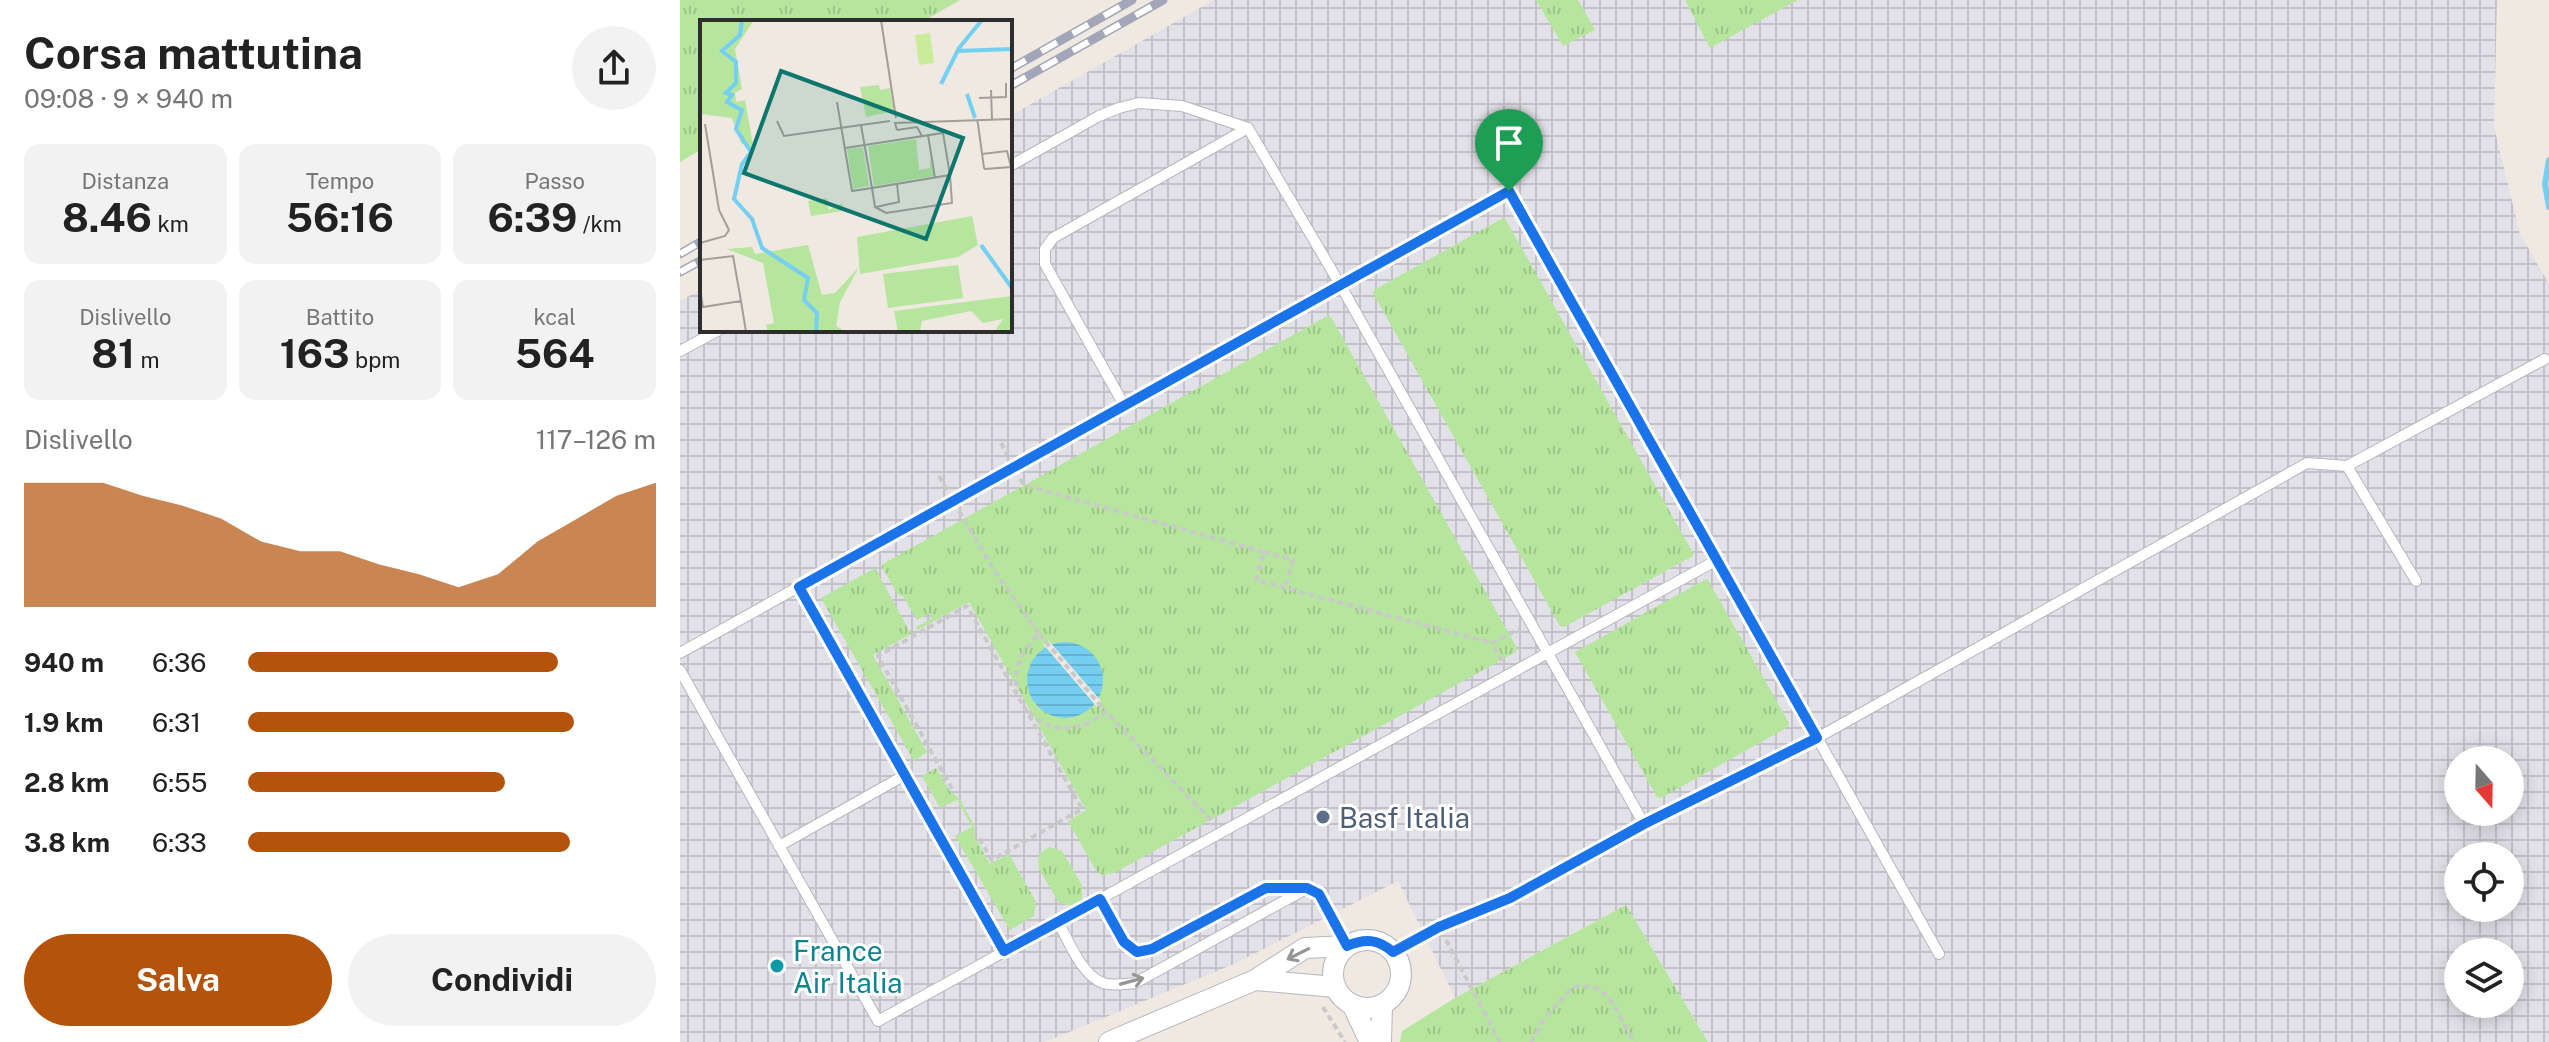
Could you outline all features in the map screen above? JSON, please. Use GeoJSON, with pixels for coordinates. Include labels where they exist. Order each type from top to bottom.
{"type":"FeatureCollection","features":[{"type":"Feature","properties":{"kind":"street"},"geometry":{"type":"LineString","coordinates":[[1372,940],[1384,944],[1393,952],[1399,962],[1401,976],[1391,998],[1382,1005],[1363,1008],[1342,997],[1335,987],[1334,965],[1347,946],[1372,940]]}},
{"type":"Feature","properties":{"kind":"street"},"geometry":{"type":"LineString","coordinates":[[1109,1042],[1255,980],[1305,948],[1347,946]]}},
{"type":"Feature","properties":{"kind":"street"},"geometry":{"type":"LineString","coordinates":[[1255,980],[1335,987]]}},
{"type":"Feature","properties":{"kind":"street"},"geometry":{"type":"LineString","coordinates":[[1352,1004],[1370,1042]]}},
{"type":"Feature","properties":{"kind":"street"},"geometry":{"type":"LineString","coordinates":[[1381,1042],[1382,1005]]}},
{"type":"Feature","properties":{"kind":"lane"},"geometry":{"type":"LineString","coordinates":[[1012,165],[1105,113],[1139,103],[1182,106],[1248,128],[1341,286],[1644,824]]}},
{"type":"Feature","properties":{"kind":"lane"},"geometry":{"type":"LineString","coordinates":[[1124,405],[1045,264],[1045,249],[1053,238],[1248,128]]}},
{"type":"Feature","properties":{"kind":"lane"},"geometry":{"type":"LineString","coordinates":[[680,653],[1509,191],[1939,954]]}},
{"type":"Feature","properties":{"kind":"lane"},"geometry":{"type":"LineString","coordinates":[[680,351],[715,332]]}},
{"type":"Feature","properties":{"kind":"lane"},"geometry":{"type":"LineString","coordinates":[[1393,952],[1439,927],[1510,898],[1644,824],[1817,738],[2307,463],[2347,466],[2545,359]]}},
{"type":"Feature","properties":{"kind":"lane"},"geometry":{"type":"LineString","coordinates":[[2347,466],[2416,581]]}},
{"type":"Feature","properties":{"kind":"lane"},"geometry":{"type":"LineString","coordinates":[[680,670],[878,1021],[1717,560]]}},
{"type":"Feature","properties":{"kind":"lane"},"geometry":{"type":"LineString","coordinates":[[799,587],[1004,951]]}},
{"type":"Feature","properties":{"kind":"lane"},"geometry":{"type":"LineString","coordinates":[[779,846],[905,775]]}},
{"type":"Feature","properties":{"kind":"lane"},"geometry":{"type":"LineString","coordinates":[[1100,899],[1124,942],[1137,952],[1152,949],[1266,888],[1307,888],[1319,894],[1347,946]]}},
{"type":"Feature","properties":{"kind":"lane"},"geometry":{"type":"LineString","coordinates":[[1058,922],[1085,969],[1101,982],[1117,985],[1135,983],[1307,888]]}},
{"type":"Feature","properties":{"kind":"path"},"geometry":{"type":"LineString","coordinates":[[1001,443],[1024,485],[1293,560],[1285,588]]}},
{"type":"Feature","properties":{"kind":"path"},"geometry":{"type":"LineString","coordinates":[[939,476],[994,570],[1039,634],[1106,712],[1222,833]]}},
{"type":"Feature","properties":{"kind":"path"},"geometry":{"type":"LineString","coordinates":[[1264,552],[1256,580],[1285,588],[1492,643],[1526,624]]}},
{"type":"Feature","properties":{"kind":"path"},"geometry":{"type":"LineString","coordinates":[[952,789],[878,656],[967,606],[1082,809],[992,860],[977,835]]}},
{"type":"Feature","properties":{"kind":"path"},"geometry":{"type":"LineString","coordinates":[[1039,634],[1026,648],[1018,664],[1016,681],[1024,705],[1042,723],[1067,729],[1083,726],[1106,712]]}},
{"type":"Feature","properties":{"kind":"path"},"geometry":{"type":"LineString","coordinates":[[1492,643],[1510,674]]}},
{"type":"Feature","properties":{"kind":"path"},"geometry":{"type":"LineString","coordinates":[[1439,927],[1500,1042]]}},
{"type":"Feature","properties":{"kind":"path"},"geometry":{"type":"LineString","coordinates":[[1531,1042],[1542,1022],[1572,987],[1593,987],[1610,999],[1635,1042]]}},
{"type":"Feature","properties":{"kind":"path"},"geometry":{"type":"LineString","coordinates":[[1321,1003],[1345,1042]]}},
{"type":"Feature","properties":{"kind":"shaded area"},"geometry":{"type":"Polygon","coordinates":[[[1214,0],[2497,0],[2494,127],[2520,234],[2549,284],[2549,1042],[1708,1042],[1626,905],[1455,998],[1398,881],[1234,964],[1045,1042],[680,1042],[680,301],[700,290],[700,332],[1012,332],[1012,115],[1214,0]]]}},
{"type":"Feature","properties":{"kind":"green space"},"geometry":{"type":"Polygon","coordinates":[[[680,0],[960,0],[925,20],[700,20],[700,150],[680,162],[680,0]]]}},
{"type":"Feature","properties":{"kind":"green space"},"geometry":{"type":"Polygon","coordinates":[[[1536,0],[1578,0],[1595,30],[1563,46],[1536,0]]]}},
{"type":"Feature","properties":{"kind":"green space"},"geometry":{"type":"Polygon","coordinates":[[[1685,0],[1798,0],[1710,48],[1685,0]]]}},
{"type":"Feature","properties":{"kind":"green space"},"geometry":{"type":"Polygon","coordinates":[[[1503,218],[1693,553],[1693,556],[1564,627],[1560,626],[1373,293],[1503,218]]]}},
{"type":"Feature","properties":{"kind":"green space"},"geometry":{"type":"Polygon","coordinates":[[[1327,316],[1331,317],[1517,648],[1516,652],[1114,873],[1101,875],[1068,821],[1086,810],[969,602],[918,630],[916,627],[932,618],[930,613],[917,620],[881,565],[1327,316]]]}},
{"type":"Feature","properties":{"kind":"green space"},"geometry":{"type":"Polygon","coordinates":[[[875,568],[911,634],[873,655],[927,752],[914,761],[821,598],[875,568]]]}},
{"type":"Feature","properties":{"kind":"green space"},"geometry":{"type":"Polygon","coordinates":[[[1706,579],[1789,723],[1788,727],[1661,798],[1657,797],[1575,652],[1706,579]]]}},
{"type":"Feature","properties":{"kind":"green space"},"geometry":{"type":"Polygon","coordinates":[[[936,768],[949,790],[959,798],[990,864],[1009,854],[1036,902],[1034,916],[1010,930],[955,836],[972,827],[957,800],[940,808],[922,776],[936,768]]]}},
{"type":"Feature","properties":{"kind":"green space"},"geometry":{"type":"Polygon","coordinates":[[[1049,847],[1062,851],[1082,885],[1082,900],[1073,906],[1059,903],[1039,869],[1038,855],[1049,847]]]}},
{"type":"Feature","properties":{"kind":"green space"},"geometry":{"type":"Polygon","coordinates":[[[1626,905],[1708,1042],[1400,1042],[1402,1031],[1455,998],[1626,905]]]}},
{"type":"Feature","properties":{"kind":"water"},"geometry":{"type":"Polygon","coordinates":[[[1065,642],[1080,645],[1092,653],[1100,665],[1103,680],[1100,695],[1092,707],[1080,715],[1065,718],[1050,715],[1038,707],[1030,695],[1027,680],[1030,665],[1038,653],[1050,645],[1065,642]]]}},
{"type":"Feature","properties":{"kind":"pier"},"geometry":{"type":"Polygon","coordinates":[[[1049,641],[1101,701],[1097,707],[1043,644],[1049,641]]]}},
{"type":"Feature","properties":{"kind":"waterway"},"geometry":{"type":"LineString","coordinates":[[2549,160],[2545,184],[2549,207]]}},
{"type":"Feature","properties":{"kind":"railway"},"geometry":{"type":"LineString","coordinates":[[1012,68],[1132,0]]}},
{"type":"Feature","properties":{"kind":"railway"},"geometry":{"type":"LineString","coordinates":[[1012,85],[1163,0]]}},
{"type":"Feature","properties":{"kind":"railway"},"geometry":{"type":"LineString","coordinates":[[680,254],[700,242]]}},
{"type":"Feature","properties":{"kind":"railway"},"geometry":{"type":"LineString","coordinates":[[680,272],[700,261]]}},
{"type":"Feature","properties":{"kind":"place","name":"Basf Italia"},"geometry":{"type":"Point","coordinates":[1323,817]}},
{"type":"Feature","properties":{"kind":"place","name":"France Air Italia"},"geometry":{"type":"Point","coordinates":[777,966]}},
{"type":"Feature","properties":{"kind":"route"},"geometry":{"type":"LineString","coordinates":[[1509,191],[1817,738],[1644,824],[1510,898],[1439,927],[1393,952],[1384,944],[1372,940],[1347,946],[1319,894],[1307,888],[1266,888],[1152,949],[1137,952],[1124,942],[1100,899],[1004,951],[799,587],[1509,191]]}}]}
